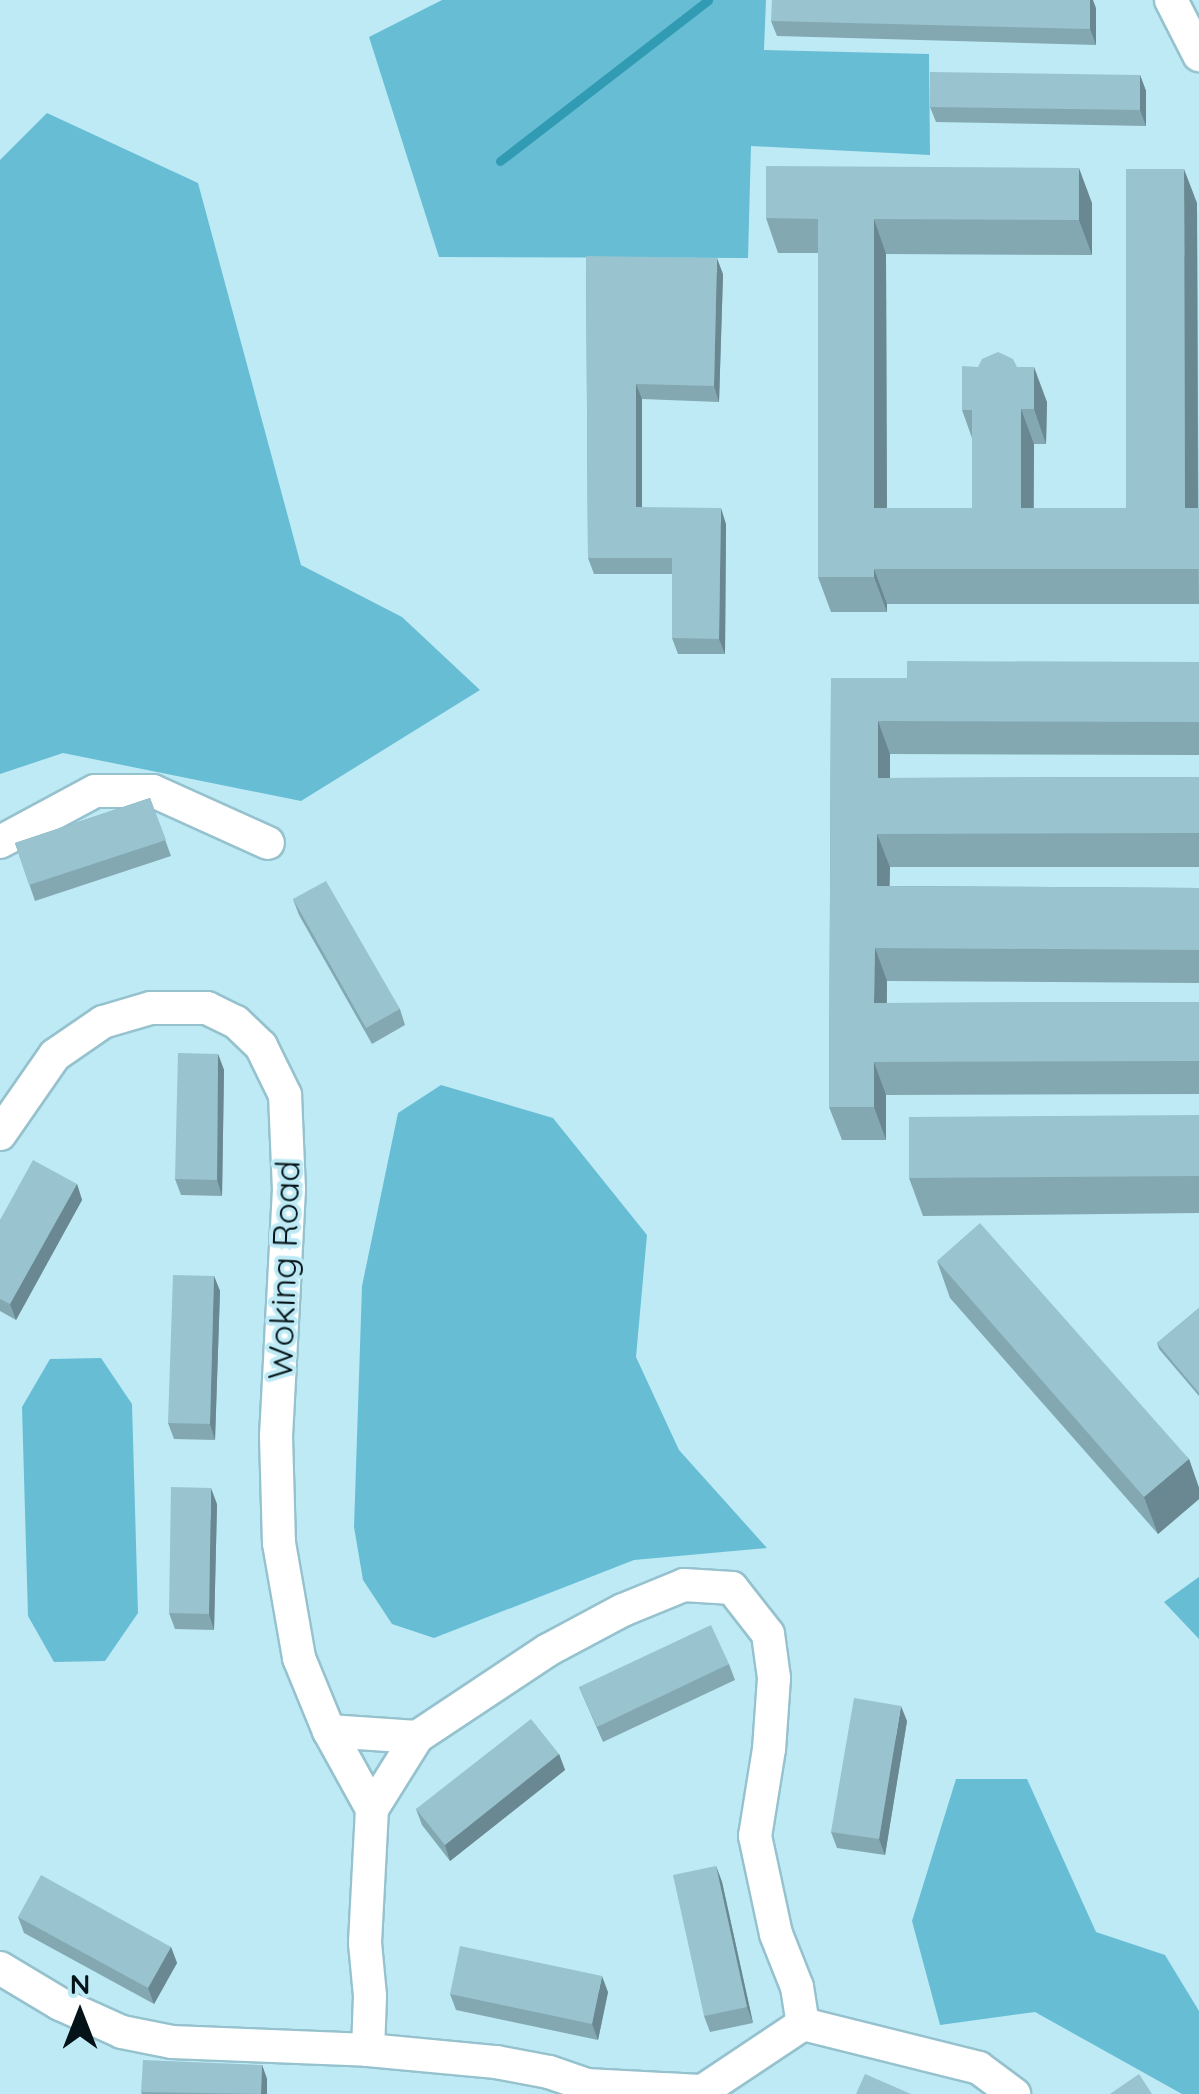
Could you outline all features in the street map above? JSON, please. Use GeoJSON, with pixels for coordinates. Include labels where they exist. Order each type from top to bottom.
{"type":"FeatureCollection","features":[{"type":"Feature","properties":{"kind":"street"},"geometry":{"type":"LineString","coordinates":[[1184,12],[1199,55]]}},
{"type":"Feature","properties":{"kind":"street"},"geometry":{"type":"LineString","coordinates":[[0,842],[96,791],[152,791],[268,843]]}},
{"type":"Feature","properties":{"kind":"street","name":"Woking Road"},"geometry":{"type":"LineString","coordinates":[[0,1134],[55,1055],[103,1022],[151,1008],[207,1008],[236,1022],[261,1046],[285,1095],[289,1189],[276,1436],[278,1543],[299,1658],[329,1731],[372,1810]]}},
{"type":"Feature","properties":{"kind":"street"},"geometry":{"type":"LineString","coordinates":[[368,2050],[365,1942],[372,1810],[417,1737],[548,1650],[623,1610],[684,1585],[732,1588],[768,1634],[774,1678],[769,1749],[755,1836],[776,1934],[798,1987],[803,2024]]}},
{"type":"Feature","properties":{"kind":"street"},"geometry":{"type":"LineString","coordinates":[[329,1731],[417,1737]]}},
{"type":"Feature","properties":{"kind":"street"},"geometry":{"type":"LineString","coordinates":[[0,1968],[60,2004],[122,2032],[172,2042],[368,2050],[496,2062],[549,2072],[589,2090],[699,2093],[803,2024],[979,2068],[1014,2094]]}},
{"type":"Feature","properties":{"kind":"shaded area"},"geometry":{"type":"Polygon","coordinates":[[[442,0],[766,0],[764,50],[929,54],[930,155],[751,146],[748,258],[439,257],[369,37],[442,0]]]}},
{"type":"Feature","properties":{"kind":"shaded area"},"geometry":{"type":"Polygon","coordinates":[[[47,113],[198,183],[301,565],[402,617],[480,690],[301,801],[63,753],[0,774],[0,160],[47,113]]]}},
{"type":"Feature","properties":{"kind":"shaded area"},"geometry":{"type":"Polygon","coordinates":[[[441,1085],[553,1118],[647,1235],[636,1357],[679,1450],[767,1548],[634,1560],[434,1638],[392,1624],[363,1580],[354,1527],[362,1286],[398,1113],[441,1085]]]}},
{"type":"Feature","properties":{"kind":"shaded area"},"geometry":{"type":"Polygon","coordinates":[[[101,1358],[132,1404],[138,1613],[105,1661],[54,1662],[28,1616],[22,1407],[50,1359],[101,1358]]]}},
{"type":"Feature","properties":{"kind":"shaded area"},"geometry":{"type":"Polygon","coordinates":[[[1199,1577],[1199,1639],[1164,1602],[1199,1577]]]}},
{"type":"Feature","properties":{"kind":"shaded area"},"geometry":{"type":"Polygon","coordinates":[[[956,1779],[1027,1779],[1096,1932],[1165,1955],[1199,2011],[1199,2094],[1182,2094],[1035,2012],[940,2025],[912,1921],[956,1779]]]}},
{"type":"Feature","properties":{"kind":"building"},"geometry":{"type":"Polygon","coordinates":[[[772,0],[1090,0],[1090,29],[771,21],[772,0]]]}},
{"type":"Feature","properties":{"kind":"building"},"geometry":{"type":"Polygon","coordinates":[[[930,72],[1140,75],[1140,110],[930,107],[930,72]]]}},
{"type":"Feature","properties":{"kind":"building"},"geometry":{"type":"Polygon","coordinates":[[[766,166],[1079,168],[1079,220],[874,219],[874,508],[972,508],[972,410],[962,410],[962,366],[978,367],[982,359],[998,352],[1013,359],[1017,367],[1034,367],[1034,409],[1021,409],[1021,508],[1126,508],[1126,169],[1184,169],[1185,508],[1199,508],[1199,569],[874,569],[874,577],[818,577],[818,219],[766,218],[766,166]]]}},
{"type":"Feature","properties":{"kind":"building"},"geometry":{"type":"Polygon","coordinates":[[[586,256],[717,258],[714,386],[636,384],[636,507],[721,508],[719,639],[672,638],[672,558],[588,558],[586,256]]]}},
{"type":"Feature","properties":{"kind":"building"},"geometry":{"type":"Polygon","coordinates":[[[907,661],[1199,662],[1199,722],[878,721],[878,778],[1199,777],[1199,833],[877,834],[877,886],[1199,888],[1199,950],[875,948],[874,1003],[1199,1002],[1199,1061],[874,1062],[874,1107],[829,1107],[831,678],[907,678],[907,661]]]}},
{"type":"Feature","properties":{"kind":"building"},"geometry":{"type":"Polygon","coordinates":[[[150,798],[166,840],[29,885],[15,843],[150,798]]]}},
{"type":"Feature","properties":{"kind":"building"},"geometry":{"type":"Polygon","coordinates":[[[326,881],[400,1009],[366,1028],[293,899],[326,881]]]}},
{"type":"Feature","properties":{"kind":"building"},"geometry":{"type":"Polygon","coordinates":[[[178,1053],[218,1054],[217,1180],[175,1179],[178,1053]]]}},
{"type":"Feature","properties":{"kind":"building"},"geometry":{"type":"Polygon","coordinates":[[[1199,1115],[1199,1176],[909,1178],[909,1117],[1199,1115]]]}},
{"type":"Feature","properties":{"kind":"building"},"geometry":{"type":"Polygon","coordinates":[[[33,1160],[77,1184],[10,1304],[0,1299],[0,1220],[33,1160]]]}},
{"type":"Feature","properties":{"kind":"building"},"geometry":{"type":"Polygon","coordinates":[[[980,1223],[1189,1459],[1144,1497],[937,1261],[980,1223]]]}},
{"type":"Feature","properties":{"kind":"building"},"geometry":{"type":"Polygon","coordinates":[[[173,1275],[214,1276],[210,1424],[168,1423],[173,1275]]]}},
{"type":"Feature","properties":{"kind":"building"},"geometry":{"type":"Polygon","coordinates":[[[1199,1308],[1199,1393],[1157,1343],[1199,1308]]]}},
{"type":"Feature","properties":{"kind":"building"},"geometry":{"type":"Polygon","coordinates":[[[171,1487],[211,1488],[209,1614],[169,1613],[171,1487]]]}},
{"type":"Feature","properties":{"kind":"building"},"geometry":{"type":"Polygon","coordinates":[[[711,1625],[729,1664],[597,1727],[579,1687],[711,1625]]]}},
{"type":"Feature","properties":{"kind":"building"},"geometry":{"type":"Polygon","coordinates":[[[854,1698],[901,1706],[879,1839],[831,1832],[854,1698]]]}},
{"type":"Feature","properties":{"kind":"building"},"geometry":{"type":"Polygon","coordinates":[[[531,1719],[559,1754],[445,1845],[416,1809],[531,1719]]]}},
{"type":"Feature","properties":{"kind":"building"},"geometry":{"type":"Polygon","coordinates":[[[716,1866],[747,2007],[704,2016],[673,1875],[716,1866]]]}},
{"type":"Feature","properties":{"kind":"building"},"geometry":{"type":"Polygon","coordinates":[[[41,1875],[171,1947],[148,1988],[18,1917],[41,1875]]]}},
{"type":"Feature","properties":{"kind":"building"},"geometry":{"type":"Polygon","coordinates":[[[460,1946],[602,1976],[592,2024],[450,1994],[460,1946]]]}},
{"type":"Feature","properties":{"kind":"building"},"geometry":{"type":"Polygon","coordinates":[[[143,2060],[262,2065],[261,2094],[141,2092],[143,2060]]]}},
{"type":"Feature","properties":{"kind":"building"},"geometry":{"type":"Polygon","coordinates":[[[865,2074],[911,2094],[856,2094],[865,2074]]]}},
{"type":"Feature","properties":{"kind":"building"},"geometry":{"type":"Polygon","coordinates":[[[1139,2074],[1152,2094],[1110,2094],[1139,2074]]]}},
{"type":"Feature","properties":{"kind":"waterway"},"geometry":{"type":"LineString","coordinates":[[500,161],[708,0]]}}]}
